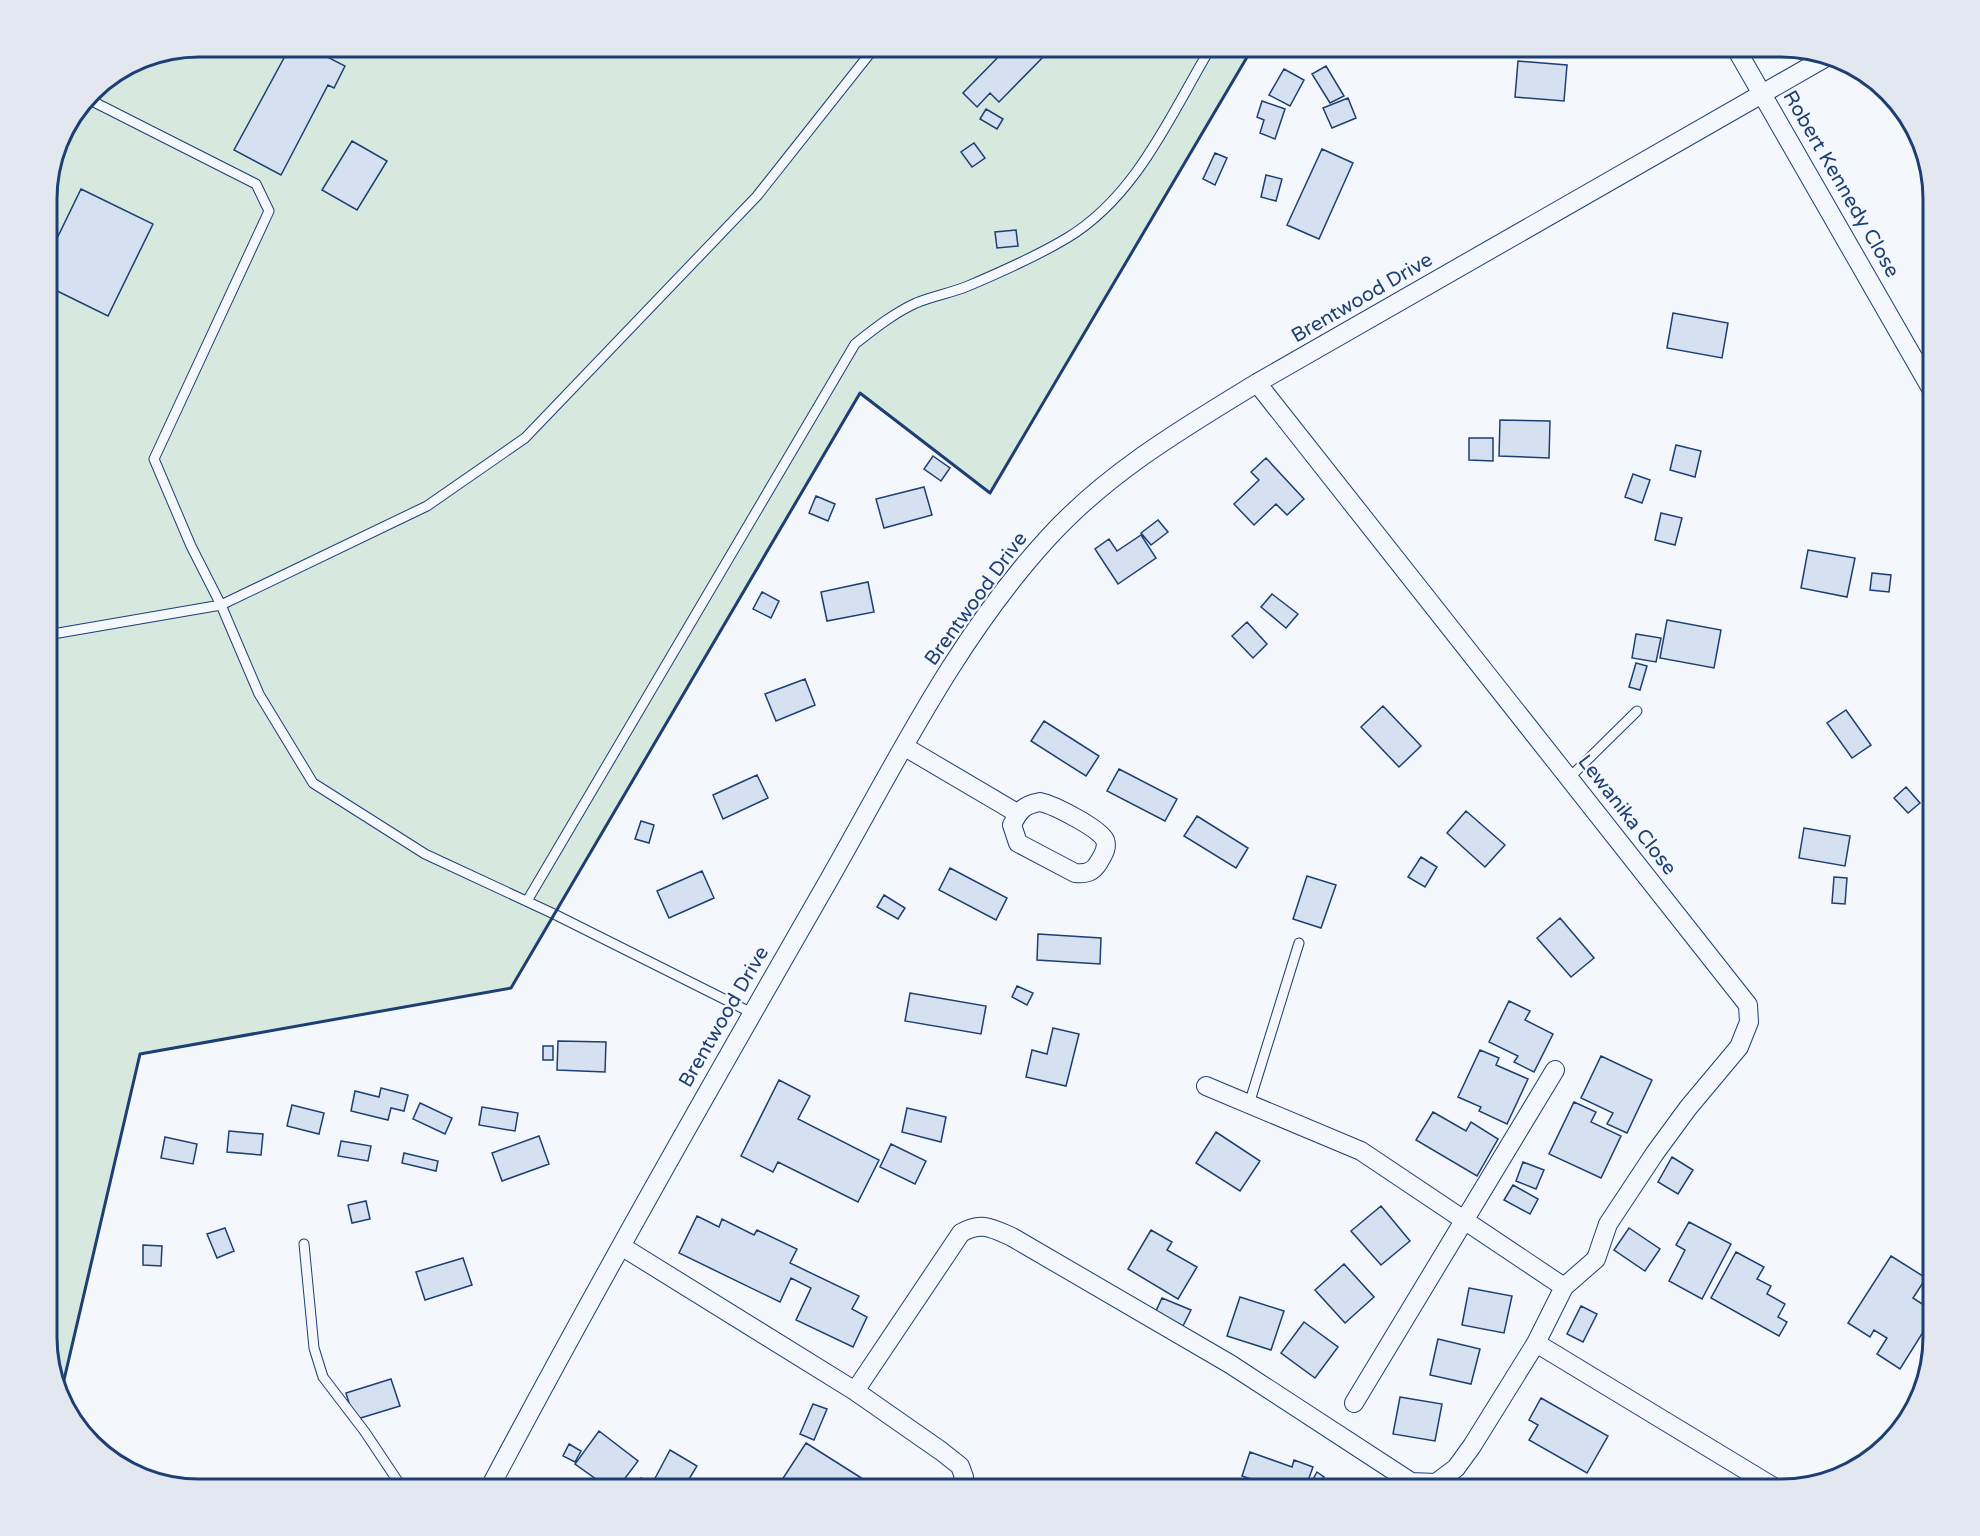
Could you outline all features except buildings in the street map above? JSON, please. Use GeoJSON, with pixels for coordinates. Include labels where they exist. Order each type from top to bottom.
{"type":"FeatureCollection","features":[{"type":"Feature","properties":{"kind":"street","name":"Robert Kennedy Close"},"geometry":{"type":"LineString","coordinates":[[1742,57],[1923,373]]}},
{"type":"Feature","properties":{"kind":"street","name":"Brentwood Drive"},"geometry":{"type":"LineString","coordinates":[[495,1479],[621,1246],[904,747],[963,649],[1048,537],[1116,475],[1183,428],[1257,383],[1818,62]]}},
{"type":"Feature","properties":{"kind":"street","name":"Lewanika Close"},"geometry":{"type":"LineString","coordinates":[[1257,383],[1748,1005],[1749,1022],[1739,1047],[1670,1131],[1608,1224],[1596,1259],[1564,1287]]}},
{"type":"Feature","properties":{"kind":"street"},"geometry":{"type":"LineString","coordinates":[[904,747],[1017,813]]}},
{"type":"Feature","properties":{"kind":"street"},"geometry":{"type":"LineString","coordinates":[[1031,804],[1051,805],[1101,834],[1106,843],[1105,852],[1094,869],[1086,874],[1076,873],[1018,843],[1012,825],[1017,813],[1023,806],[1031,804]]}},
{"type":"Feature","properties":{"kind":"street"},"geometry":{"type":"LineString","coordinates":[[1354,1403],[1466,1221],[1555,1070]]}},
{"type":"Feature","properties":{"kind":"street"},"geometry":{"type":"LineString","coordinates":[[1206,1086],[1361,1151],[1564,1287],[1536,1343],[1456,1468],[1441,1479]]}},
{"type":"Feature","properties":{"kind":"street"},"geometry":{"type":"LineString","coordinates":[[855,1391],[961,1233],[974,1225],[992,1227],[1230,1364],[1406,1479]]}},
{"type":"Feature","properties":{"kind":"street"},"geometry":{"type":"LineString","coordinates":[[621,1246],[855,1391],[960,1466],[963,1479]]}},
{"type":"Feature","properties":{"kind":"street"},"geometry":{"type":"LineString","coordinates":[[1536,1343],[1759,1479]]}},
{"type":"Feature","properties":{"kind":"lane"},"geometry":{"type":"LineString","coordinates":[[57,634],[221,605],[427,506],[525,438],[757,196],[866,57]]}},
{"type":"Feature","properties":{"kind":"lane"},"geometry":{"type":"LineString","coordinates":[[527,901],[855,344],[881,324],[914,304],[968,286],[1067,238],[1089,222],[1117,196],[1140,168],[1205,57]]}},
{"type":"Feature","properties":{"kind":"lane"},"geometry":{"type":"LineString","coordinates":[[94,103],[256,184],[269,211],[154,459],[259,694],[313,783],[425,854],[527,901],[752,1013]]}},
{"type":"Feature","properties":{"kind":"lane"},"geometry":{"type":"LineString","coordinates":[[1569,778],[1636,711]]}},
{"type":"Feature","properties":{"kind":"lane"},"geometry":{"type":"LineString","coordinates":[[1249,1104],[1299,943]]}},
{"type":"Feature","properties":{"kind":"lane"},"geometry":{"type":"LineString","coordinates":[[304,1244],[314,1348],[320,1371],[331,1390],[365,1432],[396,1479]]}},
{"type":"Feature","properties":{"kind":"shaded area"},"geometry":{"type":"Polygon","coordinates":[[[199,57],[1247,57],[990,493],[860,394],[511,988],[140,1054],[64,1380],[57,1346],[57,190],[62,162],[72,136],[92,105],[105,92],[128,76],[145,68],[171,60],[199,57]]]}},
{"type":"Feature","properties":{"kind":"wall"},"geometry":{"type":"LineString","coordinates":[[64,1380],[140,1054],[511,988],[860,393],[990,493],[1247,57]]}}]}
